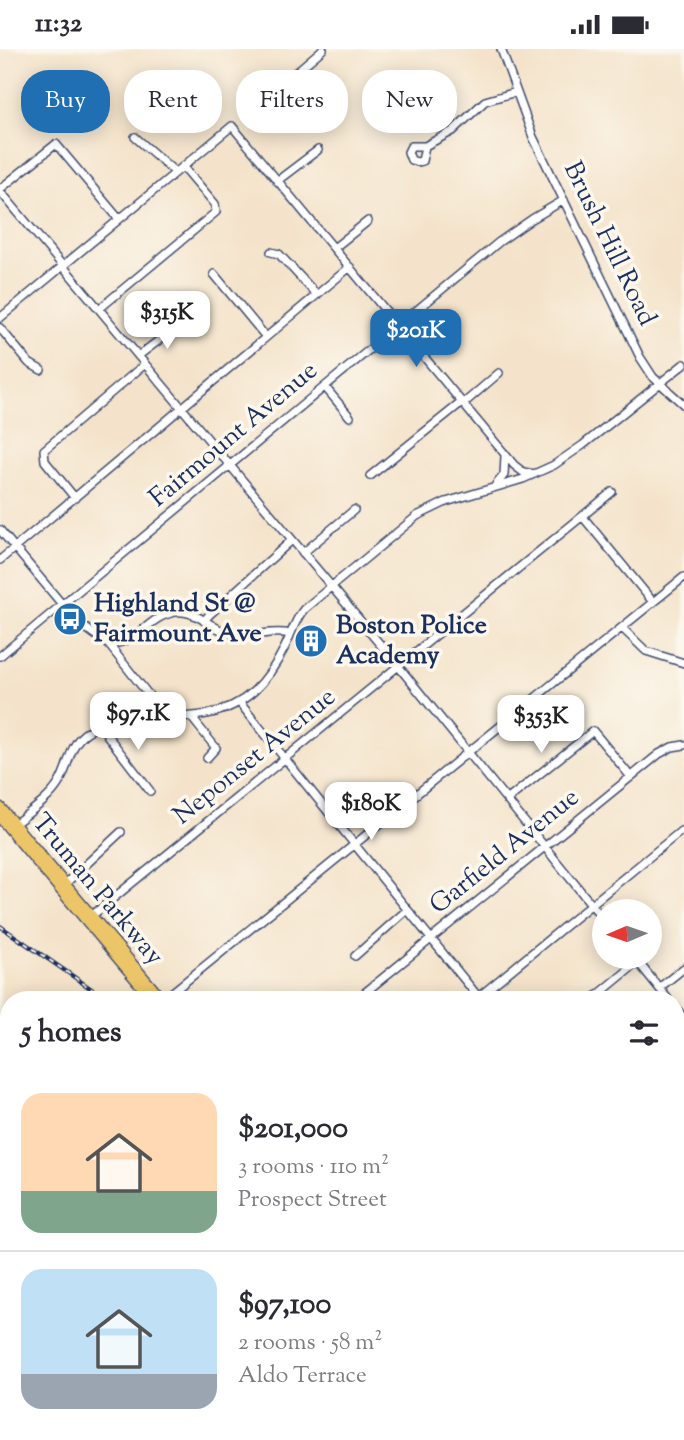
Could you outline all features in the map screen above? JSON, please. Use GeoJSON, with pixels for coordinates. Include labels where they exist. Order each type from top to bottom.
{"type":"FeatureCollection","features":[{"type":"Feature","properties":{"kind":"main road","name":"Truman Parkway"},"geometry":{"type":"LineString","coordinates":[[0,807],[11,826],[156,991]]}},
{"type":"Feature","properties":{"kind":"main road","name":"Truman Parkway"},"geometry":{"type":"LineString","coordinates":[[0,818],[11,826],[65,884],[146,991]]}},
{"type":"Feature","properties":{"kind":"street"},"geometry":{"type":"LineString","coordinates":[[298,70],[323,49]]}},
{"type":"Feature","properties":{"kind":"street","name":"Brush Hill Road"},"geometry":{"type":"LineString","coordinates":[[501,49],[531,131],[640,357],[660,383],[684,405]]}},
{"type":"Feature","properties":{"kind":"street"},"geometry":{"type":"LineString","coordinates":[[425,146],[459,127],[482,102],[516,92]]}},
{"type":"Feature","properties":{"kind":"street"},"geometry":{"type":"LineString","coordinates":[[0,318],[232,126],[504,452],[520,470],[536,474]]}},
{"type":"Feature","properties":{"kind":"street"},"geometry":{"type":"LineString","coordinates":[[135,137],[175,172]]}},
{"type":"Feature","properties":{"kind":"street"},"geometry":{"type":"LineString","coordinates":[[119,219],[56,144],[0,190],[399,667],[592,905],[487,991]]}},
{"type":"Feature","properties":{"kind":"street"},"geometry":{"type":"LineString","coordinates":[[277,181],[318,150]]}},
{"type":"Feature","properties":{"kind":"street"},"geometry":{"type":"LineString","coordinates":[[99,309],[216,212],[215,204],[183,166]]}},
{"type":"Feature","properties":{"kind":"street","name":"Fairmount Avenue"},"geometry":{"type":"LineString","coordinates":[[0,656],[502,239],[564,200]]}},
{"type":"Feature","properties":{"kind":"street"},"geometry":{"type":"LineString","coordinates":[[334,248],[368,221]]}},
{"type":"Feature","properties":{"kind":"street"},"geometry":{"type":"LineString","coordinates":[[271,252],[279,254],[317,295]]}},
{"type":"Feature","properties":{"kind":"street"},"geometry":{"type":"LineString","coordinates":[[0,560],[350,267]]}},
{"type":"Feature","properties":{"kind":"street"},"geometry":{"type":"LineString","coordinates":[[214,274],[266,337]]}},
{"type":"Feature","properties":{"kind":"street"},"geometry":{"type":"LineString","coordinates":[[138,356],[158,341],[170,325]]}},
{"type":"Feature","properties":{"kind":"street"},"geometry":{"type":"LineString","coordinates":[[0,328],[29,363],[41,369]]}},
{"type":"Feature","properties":{"kind":"street"},"geometry":{"type":"LineString","coordinates":[[75,498],[45,461],[44,450],[145,364]]}},
{"type":"Feature","properties":{"kind":"street"},"geometry":{"type":"LineString","coordinates":[[11,826],[55,789],[72,749],[80,738],[103,725],[125,720],[192,717],[239,702],[266,677],[301,612],[421,514],[446,502],[536,474],[575,452],[684,364]]}},
{"type":"Feature","properties":{"kind":"street"},"geometry":{"type":"LineString","coordinates":[[370,476],[499,373]]}},
{"type":"Feature","properties":{"kind":"street"},"geometry":{"type":"LineString","coordinates":[[325,387],[350,417]]}},
{"type":"Feature","properties":{"kind":"street"},"geometry":{"type":"LineString","coordinates":[[492,489],[501,481],[505,471],[504,452]]}},
{"type":"Feature","properties":{"kind":"street","name":"Neponset Avenue"},"geometry":{"type":"LineString","coordinates":[[89,918],[612,492]]}},
{"type":"Feature","properties":{"kind":"street"},"geometry":{"type":"LineString","coordinates":[[303,553],[354,510]]}},
{"type":"Feature","properties":{"kind":"street"},"geometry":{"type":"LineString","coordinates":[[583,517],[653,602]]}},
{"type":"Feature","properties":{"kind":"street"},"geometry":{"type":"LineString","coordinates":[[0,530],[76,621],[109,645],[159,708],[162,719]]}},
{"type":"Feature","properties":{"kind":"street"},"geometry":{"type":"LineString","coordinates":[[204,621],[292,540]]}},
{"type":"Feature","properties":{"kind":"street"},"geometry":{"type":"LineString","coordinates":[[173,991],[684,577]]}},
{"type":"Feature","properties":{"kind":"street"},"geometry":{"type":"LineString","coordinates":[[109,645],[131,639],[171,613],[186,612],[222,631],[238,635],[290,634]]}},
{"type":"Feature","properties":{"kind":"street"},"geometry":{"type":"LineString","coordinates":[[622,628],[646,651],[684,663]]}},
{"type":"Feature","properties":{"kind":"street"},"geometry":{"type":"LineString","coordinates":[[239,702],[472,991]]}},
{"type":"Feature","properties":{"kind":"street"},"geometry":{"type":"LineString","coordinates":[[192,717],[216,748],[207,758]]}},
{"type":"Feature","properties":{"kind":"street"},"geometry":{"type":"LineString","coordinates":[[103,725],[107,735],[150,791]]}},
{"type":"Feature","properties":{"kind":"street"},"geometry":{"type":"LineString","coordinates":[[507,800],[593,731],[631,777]]}},
{"type":"Feature","properties":{"kind":"street","name":"Garfield Avenue"},"geometry":{"type":"LineString","coordinates":[[367,991],[663,751],[684,745]]}},
{"type":"Feature","properties":{"kind":"street"},"geometry":{"type":"LineString","coordinates":[[599,899],[681,831]]}},
{"type":"Feature","properties":{"kind":"street"},"geometry":{"type":"LineString","coordinates":[[65,884],[121,832]]}},
{"type":"Feature","properties":{"kind":"street"},"geometry":{"type":"LineString","coordinates":[[355,956],[407,910]]}},
{"type":"Feature","properties":{"kind":"street"},"geometry":{"type":"LineString","coordinates":[[659,988],[684,968]]}},
{"type":"Feature","properties":{"kind":"street"},"geometry":{"type":"LineString","coordinates":[[602,991],[626,969]]}},
{"type":"Feature","properties":{"kind":"street"},"geometry":{"type":"LineString","coordinates":[[643,969],[661,991]]}},
{"type":"Feature","properties":{"kind":"railway"},"geometry":{"type":"LineString","coordinates":[[0,926],[94,991]]}},
{"type":"Feature","properties":{"kind":"place","name":"Highland St @ Fairmount Ave"},"geometry":{"type":"Point","coordinates":[70,619]}},
{"type":"Feature","properties":{"kind":"place","name":"Boston Police Academy"},"geometry":{"type":"Point","coordinates":[311,641]}}]}
